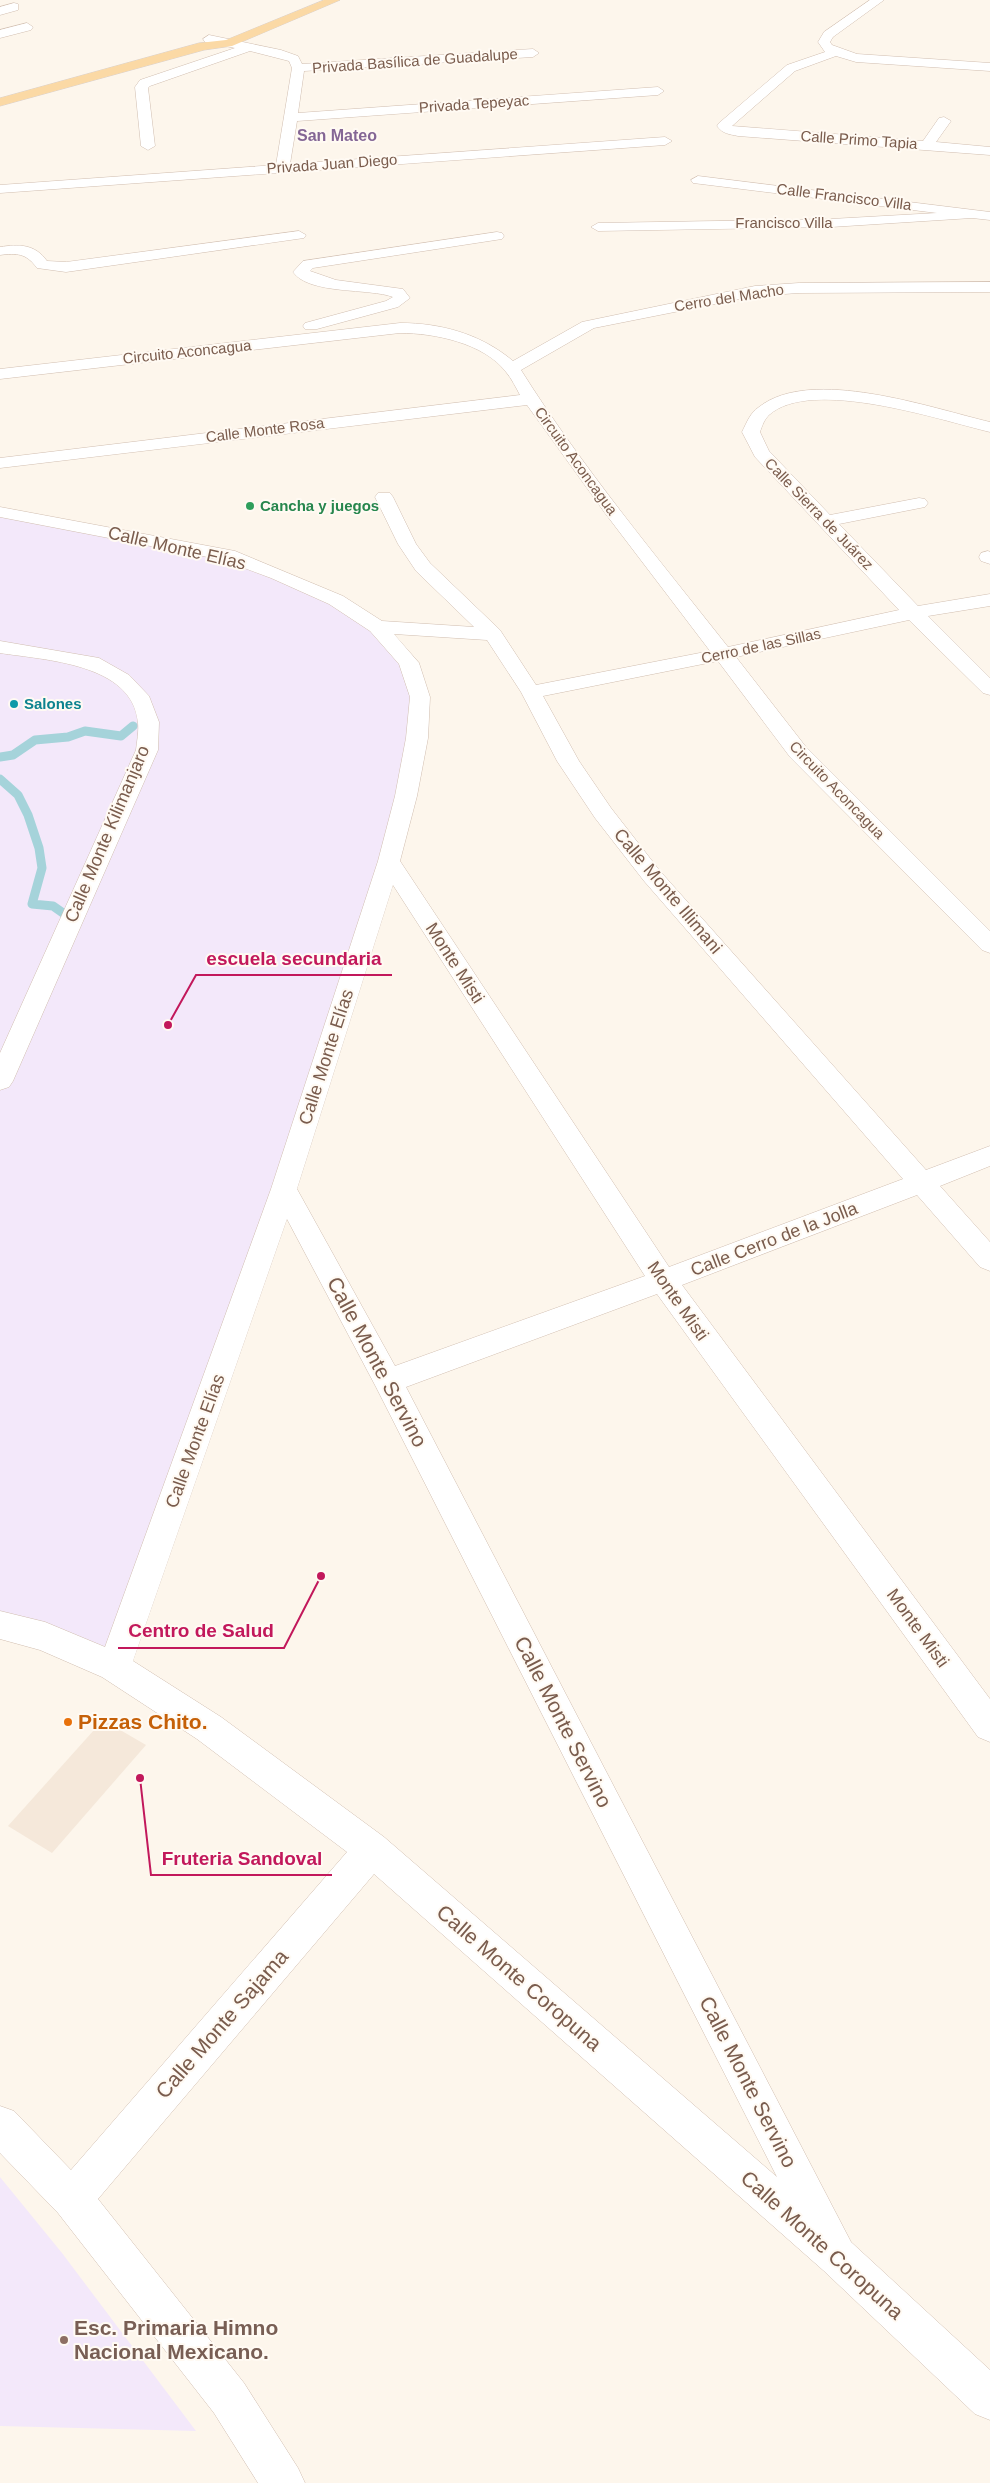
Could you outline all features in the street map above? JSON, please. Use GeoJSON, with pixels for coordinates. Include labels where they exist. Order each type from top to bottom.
{"type":"FeatureCollection","features":[{"type":"Feature","properties":{"kind":"main road"},"geometry":{"type":"LineString","coordinates":[[1,102],[206,43],[305,0]]}},
{"type":"Feature","properties":{"kind":"main road"},"geometry":{"type":"LineString","coordinates":[[228,43],[334,0]]}},
{"type":"Feature","properties":{"kind":"street"},"geometry":{"type":"LineString","coordinates":[[878,0],[828,35],[824,42],[828,48],[856,58],[990,67]]}},
{"type":"Feature","properties":{"kind":"street"},"geometry":{"type":"LineString","coordinates":[[0,12],[14,7]]}},
{"type":"Feature","properties":{"kind":"street"},"geometry":{"type":"LineString","coordinates":[[0,34],[27,27]]}},
{"type":"Feature","properties":{"kind":"street"},"geometry":{"type":"LineString","coordinates":[[206,43],[228,43],[281,54],[294,59],[298,68],[283,168]]}},
{"type":"Feature","properties":{"kind":"street"},"geometry":{"type":"LineString","coordinates":[[148,146],[141,87],[145,83],[249,47]]}},
{"type":"Feature","properties":{"kind":"street","name":"Calle Primo Tapia"},"geometry":{"type":"LineString","coordinates":[[836,52],[790,68],[728,120],[724,126],[728,130],[990,151]]}},
{"type":"Feature","properties":{"kind":"street","name":"Privada Basílica de Guadalupe"},"geometry":{"type":"LineString","coordinates":[[298,68],[533,53]]}},
{"type":"Feature","properties":{"kind":"street","name":"Privada Tepeyac"},"geometry":{"type":"LineString","coordinates":[[291,117],[658,91]]}},
{"type":"Feature","properties":{"kind":"street"},"geometry":{"type":"LineString","coordinates":[[926,145],[944,121]]}},
{"type":"Feature","properties":{"kind":"street","name":"Privada Juan Diego"},"geometry":{"type":"LineString","coordinates":[[0,189],[665,141]]}},
{"type":"Feature","properties":{"kind":"street","name":"Calle Francisco Villa"},"geometry":{"type":"LineString","coordinates":[[698,180],[905,204],[990,216]]}},
{"type":"Feature","properties":{"kind":"street","name":"Francisco Villa"},"geometry":{"type":"LineString","coordinates":[[598,227],[679,224],[797,225],[910,221],[970,214]]}},
{"type":"Feature","properties":{"kind":"street"},"geometry":{"type":"LineString","coordinates":[[0,251],[28,250],[36,255],[42,265],[66,267],[299,235]]}},
{"type":"Feature","properties":{"kind":"street"},"geometry":{"type":"LineString","coordinates":[[263,344],[320,323],[392,304],[402,298],[398,292],[362,289],[313,280],[301,272],[308,264],[497,236]]}},
{"type":"Feature","properties":{"kind":"street","name":"Cerro del Macho"},"geometry":{"type":"LineString","coordinates":[[512,368],[588,325],[755,291],[799,288],[990,286]]}},
{"type":"Feature","properties":{"kind":"street","name":"Circuito Aconcagua"},"geometry":{"type":"LineString","coordinates":[[0,374],[421,328],[464,337],[499,357],[512,368],[531,399],[611,509],[798,752],[990,945]]}},
{"type":"Feature","properties":{"kind":"street","name":"Calle Sierra de Juárez"},"geometry":{"type":"LineString","coordinates":[[990,427],[851,396],[821,394],[790,398],[774,405],[758,417],[751,432],[761,453],[913,613],[990,689]]}},
{"type":"Feature","properties":{"kind":"street","name":"Calle Monte Rosa"},"geometry":{"type":"LineString","coordinates":[[0,463],[531,399]]}},
{"type":"Feature","properties":{"kind":"street","name":"Calle Monte Illimani"},"geometry":{"type":"LineString","coordinates":[[384,497],[407,544],[423,567],[493,634],[532,692],[568,761],[603,813],[652,876],[990,1260]]}},
{"type":"Feature","properties":{"kind":"street"},"geometry":{"type":"LineString","coordinates":[[826,521],[919,504]]}},
{"type":"Feature","properties":{"kind":"street","name":"Calle Monte Elías"},"geometry":{"type":"LineString","coordinates":[[0,512],[228,556],[278,574],[336,600],[377,627],[409,663],[420,697],[417,738],[406,796],[389,861],[284,1189],[114,1667]]}},
{"type":"Feature","properties":{"kind":"street","name":"Cerro de las Sillas"},"geometry":{"type":"LineString","coordinates":[[532,692],[724,654],[913,613],[990,600]]}},
{"type":"Feature","properties":{"kind":"street"},"geometry":{"type":"LineString","coordinates":[[377,627],[493,634]]}},
{"type":"Feature","properties":{"kind":"street","name":"Calle Monte Kilimanjaro"},"geometry":{"type":"LineString","coordinates":[[0,647],[92,662],[122,679],[134,690],[139,696],[149,722],[146,750],[1,1076]]}},
{"type":"Feature","properties":{"kind":"street","name":"Monte Misti"},"geometry":{"type":"LineString","coordinates":[[389,861],[663,1282],[990,1726]]}},
{"type":"Feature","properties":{"kind":"street","name":"Calle Cerro de la Jolla"},"geometry":{"type":"LineString","coordinates":[[388,1381],[663,1282],[990,1156]]}},
{"type":"Feature","properties":{"kind":"street","name":"Calle Monte Servino"},"geometry":{"type":"LineString","coordinates":[[284,1189],[388,1381],[838,2256]]}},
{"type":"Feature","properties":{"kind":"street","name":"Calle Monte Coropuna"},"geometry":{"type":"LineString","coordinates":[[0,1625],[45,1637],[114,1667],[209,1728],[372,1849],[838,2256],[990,2399]]}},
{"type":"Feature","properties":{"kind":"street","name":"Calle Monte Sajama"},"geometry":{"type":"LineString","coordinates":[[72,2199],[372,1849]]}},
{"type":"Feature","properties":{"kind":"street"},"geometry":{"type":"LineString","coordinates":[[0,2125],[72,2199],[229,2398],[283,2483]]}},
{"type":"Feature","properties":{"kind":"shaded area"},"geometry":{"type":"Polygon","coordinates":[[[0,512],[228,555],[377,627],[420,697],[406,796],[114,1667],[0,1625],[0,512]]]}},
{"type":"Feature","properties":{"kind":"shaded area"},"geometry":{"type":"Polygon","coordinates":[[[103,1720],[146,1745],[52,1853],[8,1826],[103,1720]]]}},
{"type":"Feature","properties":{"kind":"shaded area","name":"Esc. Primaria Himno Nacional Mexicano."},"geometry":{"type":"Polygon","coordinates":[[[0,2177],[62,2253],[196,2431],[0,2426],[0,2177]]]}},
{"type":"Feature","properties":{"kind":"waterway"},"geometry":{"type":"LineString","coordinates":[[0,757],[13,755],[35,740],[68,737],[85,731],[121,736],[133,726]]}},
{"type":"Feature","properties":{"kind":"waterway"},"geometry":{"type":"LineString","coordinates":[[0,779],[18,795],[28,815],[39,848],[42,868],[32,904],[53,906],[63,913]]}},
{"type":"Feature","properties":{"kind":"place","name":"Cancha y juegos"},"geometry":{"type":"Point","coordinates":[250,506]}},
{"type":"Feature","properties":{"kind":"place","name":"Salones"},"geometry":{"type":"Point","coordinates":[14,704]}},
{"type":"Feature","properties":{"kind":"place","name":"escuela secundaria"},"geometry":{"type":"Point","coordinates":[168,1025]}},
{"type":"Feature","properties":{"kind":"place","name":"Centro de Salud"},"geometry":{"type":"Point","coordinates":[321,1576]}},
{"type":"Feature","properties":{"kind":"place","name":"Pizzas Chito."},"geometry":{"type":"Point","coordinates":[68,1722]}},
{"type":"Feature","properties":{"kind":"place","name":"Fruteria Sandoval"},"geometry":{"type":"Point","coordinates":[140,1778]}},
{"type":"Feature","properties":{"kind":"place","name":"Esc. Primaria Himno Nacional Mexicano."},"geometry":{"type":"Point","coordinates":[64,2340]}},
{"type":"Feature","properties":{"kind":"district","name":"San Mateo"},"geometry":{"type":"Point","coordinates":[337,135]}}]}
